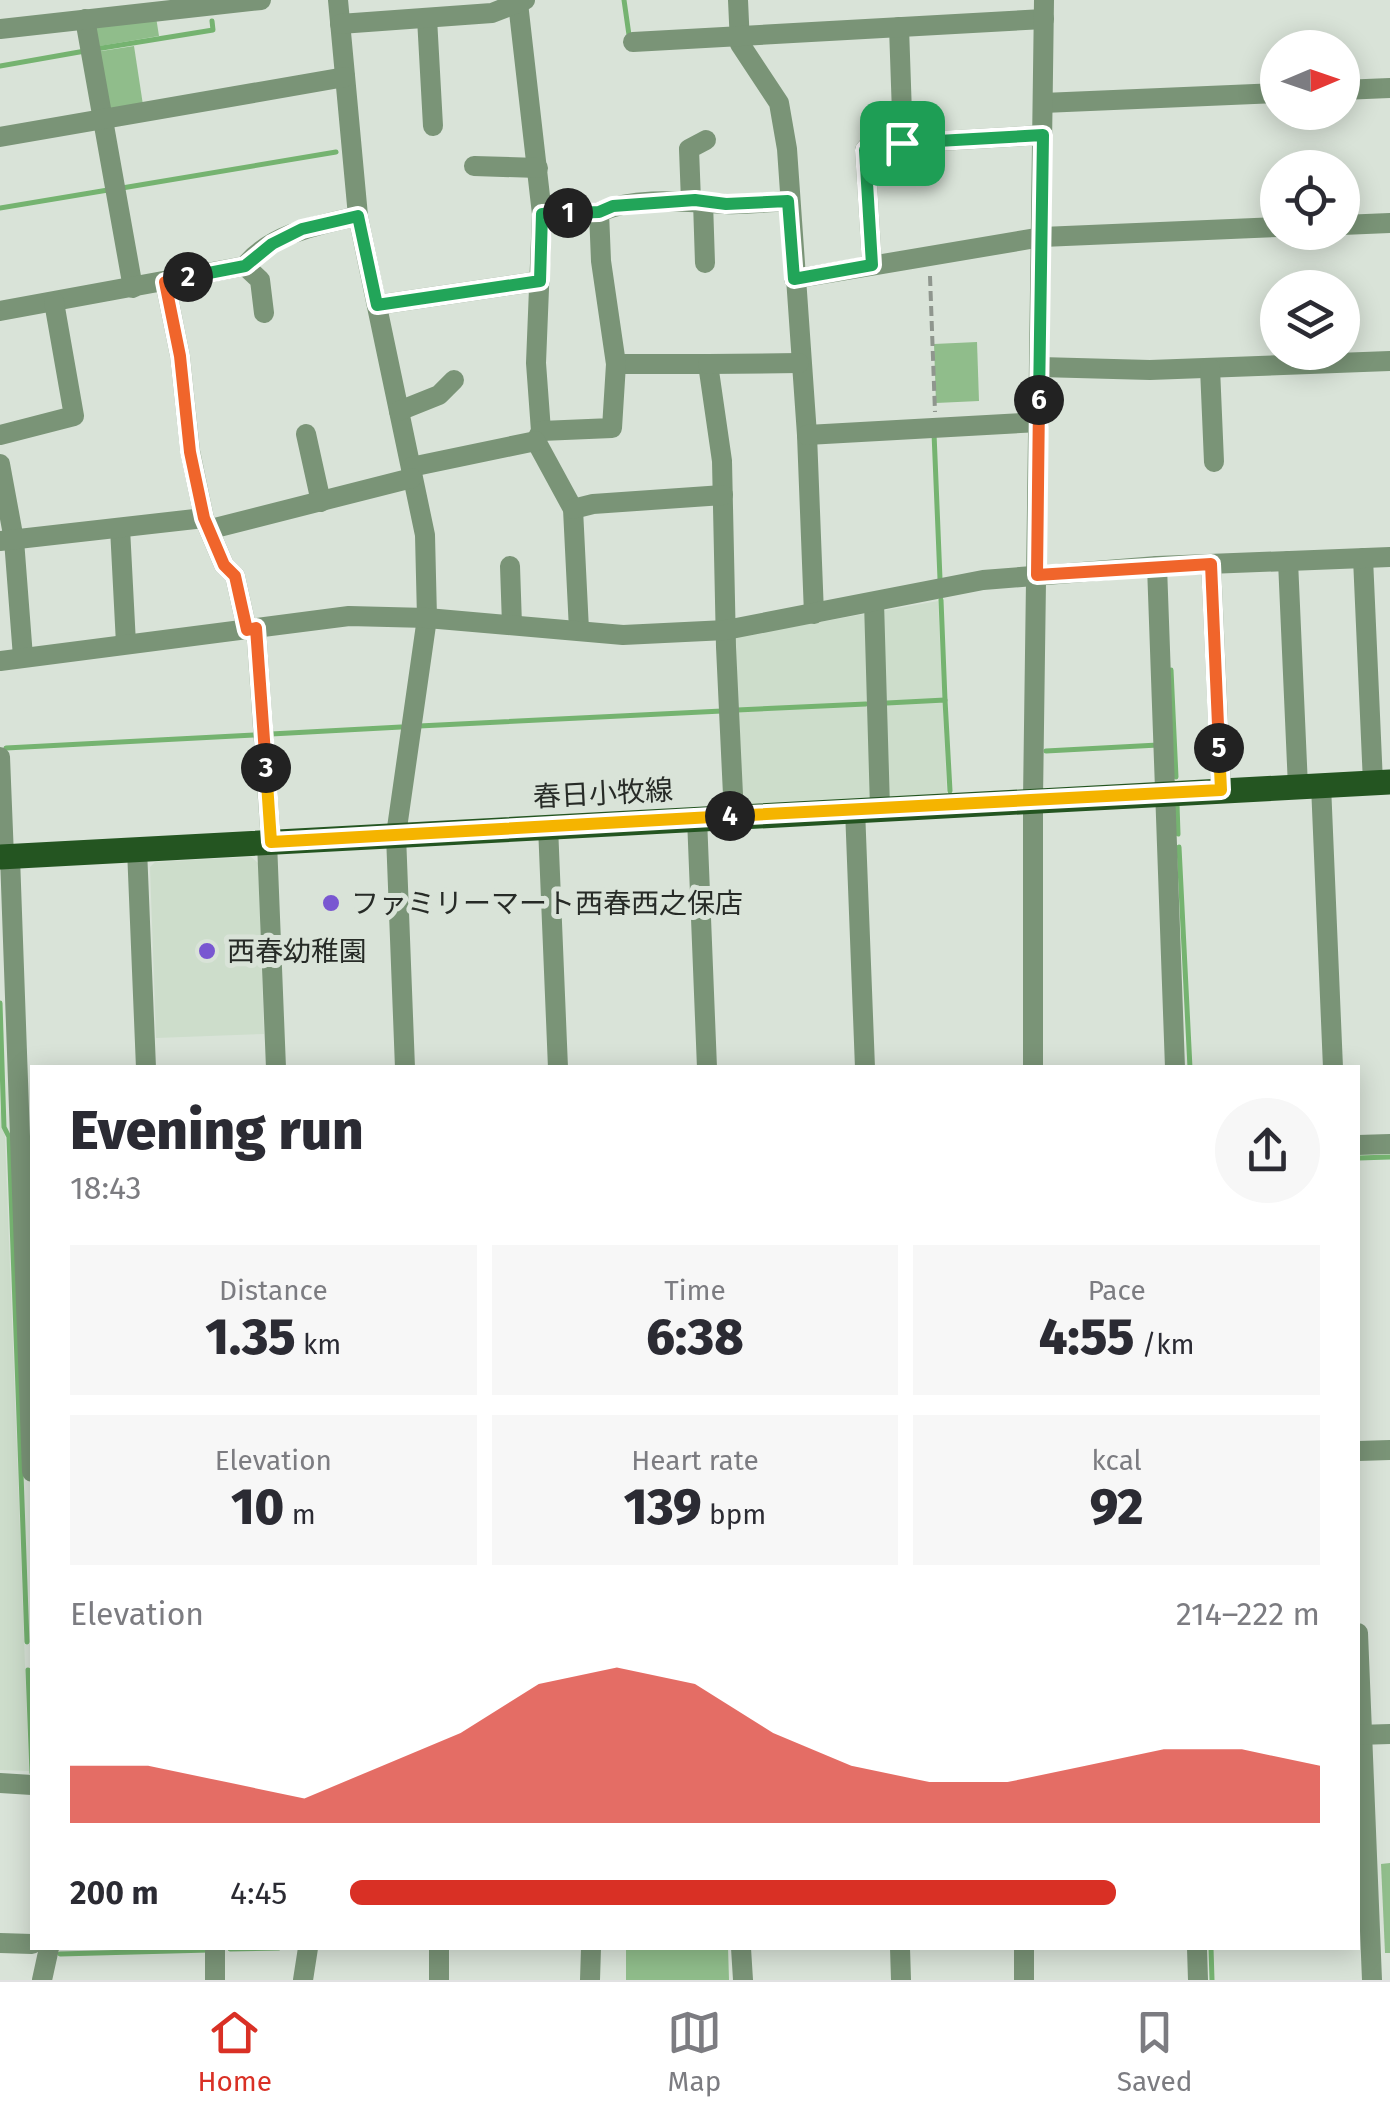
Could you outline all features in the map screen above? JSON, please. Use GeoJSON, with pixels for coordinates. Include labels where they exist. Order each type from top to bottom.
{"type":"FeatureCollection","features":[{"type":"Feature","properties":{"kind":"main road","name":"春日小牧線"},"geometry":{"type":"LineString","coordinates":[[4,857],[1381,782]]}},
{"type":"Feature","properties":{"kind":"street"},"geometry":{"type":"LineString","coordinates":[[0,28],[261,0]]}},
{"type":"Feature","properties":{"kind":"street"},"geometry":{"type":"LineString","coordinates":[[338,0],[358,216],[425,535],[428,618],[396,835],[405,1065]]}},
{"type":"Feature","properties":{"kind":"street"},"geometry":{"type":"LineString","coordinates":[[738,0],[740,44],[778,103],[787,150],[807,434],[814,614]]}},
{"type":"Feature","properties":{"kind":"street"},"geometry":{"type":"LineString","coordinates":[[340,24],[426,18],[511,3],[542,214],[536,363],[539,436],[572,509],[579,630]]}},
{"type":"Feature","properties":{"kind":"street"},"geometry":{"type":"LineString","coordinates":[[633,42],[899,27],[1044,10],[1033,1065]]}},
{"type":"Feature","properties":{"kind":"street"},"geometry":{"type":"LineString","coordinates":[[426,18],[433,126]]}},
{"type":"Feature","properties":{"kind":"street"},"geometry":{"type":"LineString","coordinates":[[85,19],[133,288]]}},
{"type":"Feature","properties":{"kind":"street"},"geometry":{"type":"LineString","coordinates":[[899,27],[902,143]]}},
{"type":"Feature","properties":{"kind":"street"},"geometry":{"type":"LineString","coordinates":[[0,137],[345,76]]}},
{"type":"Feature","properties":{"kind":"street"},"geometry":{"type":"LineString","coordinates":[[1360,89],[1390,88]]}},
{"type":"Feature","properties":{"kind":"street"},"geometry":{"type":"LineString","coordinates":[[1043,102],[1260,93]]}},
{"type":"Feature","properties":{"kind":"street"},"geometry":{"type":"LineString","coordinates":[[872,265],[865,150],[870,145],[1043,135]]}},
{"type":"Feature","properties":{"kind":"street"},"geometry":{"type":"LineString","coordinates":[[705,262],[690,149],[706,140]]}},
{"type":"Feature","properties":{"kind":"street"},"geometry":{"type":"LineString","coordinates":[[474,166],[538,168]]}},
{"type":"Feature","properties":{"kind":"street"},"geometry":{"type":"LineString","coordinates":[[542,214],[697,201],[788,201]]}},
{"type":"Feature","properties":{"kind":"street"},"geometry":{"type":"LineString","coordinates":[[7,541],[120,528],[207,524],[321,502],[412,472],[521,446],[539,436],[612,428],[616,364],[601,261],[599,212]]}},
{"type":"Feature","properties":{"kind":"street"},"geometry":{"type":"LineString","coordinates":[[0,311],[245,266],[272,244],[302,229],[358,216]]}},
{"type":"Feature","properties":{"kind":"street"},"geometry":{"type":"LineString","coordinates":[[1360,224],[1390,223]]}},
{"type":"Feature","properties":{"kind":"street"},"geometry":{"type":"LineString","coordinates":[[794,279],[1042,237],[1260,228]]}},
{"type":"Feature","properties":{"kind":"street"},"geometry":{"type":"LineString","coordinates":[[245,266],[260,280],[264,313]]}},
{"type":"Feature","properties":{"kind":"street"},"geometry":{"type":"LineString","coordinates":[[377,305],[540,281]]}},
{"type":"Feature","properties":{"kind":"street"},"geometry":{"type":"LineString","coordinates":[[165,282],[180,356],[190,452],[207,524],[224,565],[235,576],[251,629],[269,842],[276,1065]]}},
{"type":"Feature","properties":{"kind":"street"},"geometry":{"type":"LineString","coordinates":[[0,435],[74,416],[54,302]]}},
{"type":"Feature","properties":{"kind":"street"},"geometry":{"type":"LineString","coordinates":[[1040,367],[1210,368],[1390,360]]}},
{"type":"Feature","properties":{"kind":"street"},"geometry":{"type":"LineString","coordinates":[[616,364],[800,363]]}},
{"type":"Feature","properties":{"kind":"street"},"geometry":{"type":"LineString","coordinates":[[708,364],[724,495],[734,816]]}},
{"type":"Feature","properties":{"kind":"street"},"geometry":{"type":"LineString","coordinates":[[1210,368],[1214,462]]}},
{"type":"Feature","properties":{"kind":"street"},"geometry":{"type":"LineString","coordinates":[[399,410],[439,395],[454,380]]}},
{"type":"Feature","properties":{"kind":"street"},"geometry":{"type":"LineString","coordinates":[[807,434],[1039,422]]}},
{"type":"Feature","properties":{"kind":"street"},"geometry":{"type":"LineString","coordinates":[[306,434],[321,502]]}},
{"type":"Feature","properties":{"kind":"street"},"geometry":{"type":"LineString","coordinates":[[0,464],[23,656]]}},
{"type":"Feature","properties":{"kind":"street"},"geometry":{"type":"LineString","coordinates":[[572,509],[593,504],[724,495]]}},
{"type":"Feature","properties":{"kind":"street"},"geometry":{"type":"LineString","coordinates":[[120,528],[126,644]]}},
{"type":"Feature","properties":{"kind":"street"},"geometry":{"type":"LineString","coordinates":[[0,661],[348,616],[428,618],[624,634],[726,630],[983,580],[1157,566],[1390,557]]}},
{"type":"Feature","properties":{"kind":"street"},"geometry":{"type":"LineString","coordinates":[[1362,558],[1380,725],[1381,782]]}},
{"type":"Feature","properties":{"kind":"street"},"geometry":{"type":"LineString","coordinates":[[1288,561],[1333,1065]]}},
{"type":"Feature","properties":{"kind":"street"},"geometry":{"type":"LineString","coordinates":[[1211,564],[1221,790]]}},
{"type":"Feature","properties":{"kind":"street"},"geometry":{"type":"LineString","coordinates":[[510,566],[512,625]]}},
{"type":"Feature","properties":{"kind":"street"},"geometry":{"type":"LineString","coordinates":[[1157,566],[1175,1065]]}},
{"type":"Feature","properties":{"kind":"street"},"geometry":{"type":"LineString","coordinates":[[866,1065],[874,602]]}},
{"type":"Feature","properties":{"kind":"street"},"geometry":{"type":"LineString","coordinates":[[0,757],[4,857],[27,1116],[30,1320]]}},
{"type":"Feature","properties":{"kind":"street"},"geometry":{"type":"LineString","coordinates":[[698,818],[707,1065]]}},
{"type":"Feature","properties":{"kind":"street"},"geometry":{"type":"LineString","coordinates":[[548,826],[558,1065]]}},
{"type":"Feature","properties":{"kind":"street"},"geometry":{"type":"LineString","coordinates":[[137,850],[146,1065]]}},
{"type":"Feature","properties":{"kind":"street"},"geometry":{"type":"LineString","coordinates":[[1360,1145],[1390,1144]]}},
{"type":"Feature","properties":{"kind":"street"},"geometry":{"type":"LineString","coordinates":[[1360,1451],[1390,1450]]}},
{"type":"Feature","properties":{"kind":"street"},"geometry":{"type":"LineString","coordinates":[[1372,1980],[1360,1735],[1390,1734]]}},
{"type":"Feature","properties":{"kind":"street"},"geometry":{"type":"LineString","coordinates":[[0,1783],[30,1785]]}},
{"type":"Feature","properties":{"kind":"street"},"geometry":{"type":"LineString","coordinates":[[0,1943],[30,1944]]}},
{"type":"Feature","properties":{"kind":"street"},"geometry":{"type":"LineString","coordinates":[[42,1980],[49,1950]]}},
{"type":"Feature","properties":{"kind":"street"},"geometry":{"type":"LineString","coordinates":[[215,1950],[216,1980]]}},
{"type":"Feature","properties":{"kind":"street"},"geometry":{"type":"LineString","coordinates":[[304,1980],[308,1950]]}},
{"type":"Feature","properties":{"kind":"street"},"geometry":{"type":"LineString","coordinates":[[439,1950],[439,1980]]}},
{"type":"Feature","properties":{"kind":"street"},"geometry":{"type":"LineString","coordinates":[[590,1980],[591,1950]]}},
{"type":"Feature","properties":{"kind":"street"},"geometry":{"type":"LineString","coordinates":[[741,1950],[742,1980]]}},
{"type":"Feature","properties":{"kind":"street"},"geometry":{"type":"LineString","coordinates":[[900,1950],[902,1980]]}},
{"type":"Feature","properties":{"kind":"street"},"geometry":{"type":"LineString","coordinates":[[1024,1950],[1024,1980]]}},
{"type":"Feature","properties":{"kind":"street"},"geometry":{"type":"LineString","coordinates":[[1197,1950],[1198,1980]]}},
{"type":"Feature","properties":{"kind":"path"},"geometry":{"type":"LineString","coordinates":[[930,265],[936,426]]}},
{"type":"Feature","properties":{"kind":"shaded area"},"geometry":{"type":"Polygon","coordinates":[[[938,601],[947,794],[743,805],[735,637],[938,601]]]}},
{"type":"Feature","properties":{"kind":"shaded area","name":"西春幼稚園"},"geometry":{"type":"Polygon","coordinates":[[[251,857],[258,863],[264,1034],[156,1038],[150,867],[155,862],[251,857]]]}},
{"type":"Feature","properties":{"kind":"shaded area"},"geometry":{"type":"Polygon","coordinates":[[[0,1107],[5,1137],[29,1771],[0,1770],[0,1107]]]}},
{"type":"Feature","properties":{"kind":"green space"},"geometry":{"type":"Polygon","coordinates":[[[156,17],[159,36],[94,47],[93,24],[156,17]]]}},
{"type":"Feature","properties":{"kind":"green space"},"geometry":{"type":"Polygon","coordinates":[[[134,46],[143,105],[109,111],[95,52],[134,46]]]}},
{"type":"Feature","properties":{"kind":"green space"},"geometry":{"type":"Polygon","coordinates":[[[977,342],[979,401],[936,403],[934,344],[977,342]]]}},
{"type":"Feature","properties":{"kind":"green space"},"geometry":{"type":"Polygon","coordinates":[[[1390,1863],[1390,1953],[1385,1953],[1381,1864],[1390,1863]]]}},
{"type":"Feature","properties":{"kind":"green space"},"geometry":{"type":"Polygon","coordinates":[[[626,1950],[728,1950],[729,1980],[626,1980],[626,1950]]]}},
{"type":"Feature","properties":{"kind":"waterway"},"geometry":{"type":"LineString","coordinates":[[624,0],[632,35]]}},
{"type":"Feature","properties":{"kind":"waterway"},"geometry":{"type":"LineString","coordinates":[[96,49],[213,30],[212,21]]}},
{"type":"Feature","properties":{"kind":"waterway"},"geometry":{"type":"LineString","coordinates":[[0,66],[85,51]]}},
{"type":"Feature","properties":{"kind":"waterway"},"geometry":{"type":"LineString","coordinates":[[122,188],[336,152]]}},
{"type":"Feature","properties":{"kind":"waterway"},"geometry":{"type":"LineString","coordinates":[[0,208],[108,190]]}},
{"type":"Feature","properties":{"kind":"waterway"},"geometry":{"type":"LineString","coordinates":[[934,433],[940,579]]}},
{"type":"Feature","properties":{"kind":"waterway"},"geometry":{"type":"LineString","coordinates":[[941,600],[945,700]]}},
{"type":"Feature","properties":{"kind":"waterway"},"geometry":{"type":"LineString","coordinates":[[1171,670],[1176,777]]}},
{"type":"Feature","properties":{"kind":"waterway"},"geometry":{"type":"LineString","coordinates":[[887,703],[945,700],[950,791]]}},
{"type":"Feature","properties":{"kind":"waterway"},"geometry":{"type":"LineString","coordinates":[[737,710],[866,704]]}},
{"type":"Feature","properties":{"kind":"waterway"},"geometry":{"type":"LineString","coordinates":[[419,726],[722,711]]}},
{"type":"Feature","properties":{"kind":"waterway"},"geometry":{"type":"LineString","coordinates":[[271,734],[401,727]]}},
{"type":"Feature","properties":{"kind":"waterway"},"geometry":{"type":"LineString","coordinates":[[6,748],[254,735]]}},
{"type":"Feature","properties":{"kind":"waterway"},"geometry":{"type":"LineString","coordinates":[[1046,751],[1158,745]]}},
{"type":"Feature","properties":{"kind":"waterway"},"geometry":{"type":"LineString","coordinates":[[1177,804],[1178,834]]}},
{"type":"Feature","properties":{"kind":"waterway"},"geometry":{"type":"LineString","coordinates":[[1179,847],[1190,1065]]}},
{"type":"Feature","properties":{"kind":"waterway"},"geometry":{"type":"LineString","coordinates":[[0,1003],[4,1127],[9,1137],[27,1642]]}},
{"type":"Feature","properties":{"kind":"waterway"},"geometry":{"type":"LineString","coordinates":[[1360,1158],[1390,1157]]}},
{"type":"Feature","properties":{"kind":"waterway"},"geometry":{"type":"LineString","coordinates":[[28,1670],[30,1722]]}},
{"type":"Feature","properties":{"kind":"waterway"},"geometry":{"type":"LineString","coordinates":[[60,1954],[209,1950]]}},
{"type":"Feature","properties":{"kind":"waterway"},"geometry":{"type":"LineString","coordinates":[[1211,1950],[1212,1980]]}},
{"type":"Feature","properties":{"kind":"place","name":"ファミリーマート西春西之保店"},"geometry":{"type":"Point","coordinates":[331,903]}},
{"type":"Feature","properties":{"kind":"place","name":"西春幼稚園"},"geometry":{"type":"Point","coordinates":[207,951]}},
{"type":"Feature","properties":{"kind":"route"},"geometry":{"type":"LineString","coordinates":[[1043,135],[1037,575],[1211,564],[1221,790],[271,842],[256,628],[247,630],[235,576],[224,565],[204,518],[190,452],[180,356],[165,282],[245,266],[272,244],[302,229],[358,216],[377,305],[540,281],[542,214],[599,212],[613,206],[695,200],[726,204],[788,201],[794,279],[872,265],[865,150],[870,145],[902,143],[1043,135]]}}]}
